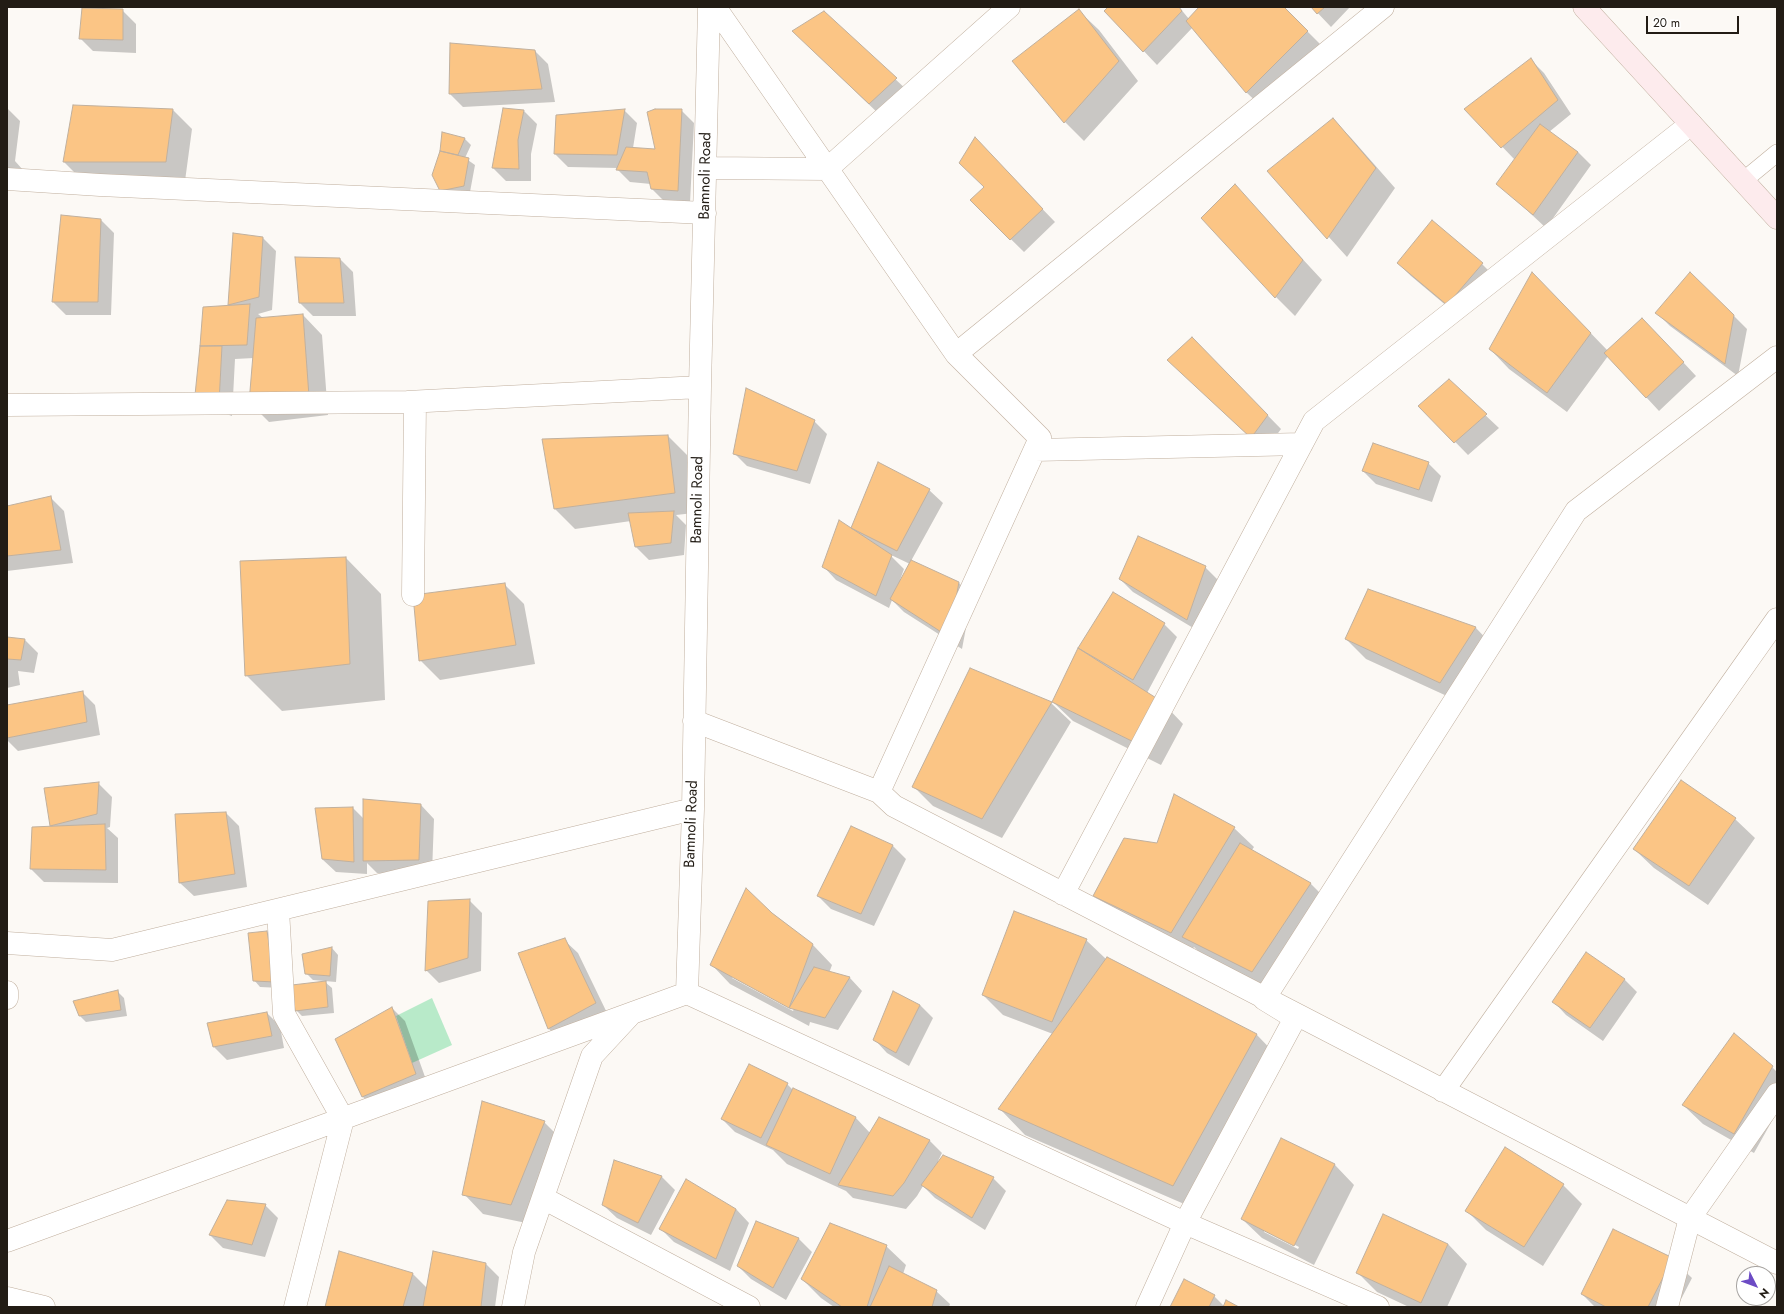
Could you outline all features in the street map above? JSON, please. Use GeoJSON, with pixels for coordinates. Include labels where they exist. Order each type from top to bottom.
{"type":"FeatureCollection","features":[{"type":"Feature","properties":{"kind":"main road"},"geometry":{"type":"LineString","coordinates":[[1584,7],[1777,218]]}},
{"type":"Feature","properties":{"kind":"street","name":"Bamnoli Road"},"geometry":{"type":"LineString","coordinates":[[687,993],[693,809],[700,388],[709,7]]}},
{"type":"Feature","properties":{"kind":"street"},"geometry":{"type":"LineString","coordinates":[[715,7],[956,354],[1040,438],[879,792]]}},
{"type":"Feature","properties":{"kind":"street"},"geometry":{"type":"LineString","coordinates":[[706,168],[827,169],[1009,7]]}},
{"type":"Feature","properties":{"kind":"street"},"geometry":{"type":"LineString","coordinates":[[956,354],[1383,7]]}},
{"type":"Feature","properties":{"kind":"street"},"geometry":{"type":"LineString","coordinates":[[1063,894],[1314,421],[1691,124]]}},
{"type":"Feature","properties":{"kind":"street"},"geometry":{"type":"LineString","coordinates":[[7,178],[116,186],[705,213]]}},
{"type":"Feature","properties":{"kind":"street"},"geometry":{"type":"LineString","coordinates":[[1264,999],[1576,511],[1777,357]]}},
{"type":"Feature","properties":{"kind":"street"},"geometry":{"type":"LineString","coordinates":[[7,404],[415,402],[700,388]]}},
{"type":"Feature","properties":{"kind":"street"},"geometry":{"type":"LineString","coordinates":[[413,595],[415,402]]}},
{"type":"Feature","properties":{"kind":"street"},"geometry":{"type":"LineString","coordinates":[[1035,450],[1302,444]]}},
{"type":"Feature","properties":{"kind":"street"},"geometry":{"type":"LineString","coordinates":[[1443,1091],[1777,619]]}},
{"type":"Feature","properties":{"kind":"street"},"geometry":{"type":"LineString","coordinates":[[694,721],[879,792],[894,806],[1264,999],[1777,1263]]}},
{"type":"Feature","properties":{"kind":"street"},"geometry":{"type":"LineString","coordinates":[[7,943],[112,950],[693,809]]}},
{"type":"Feature","properties":{"kind":"street"},"geometry":{"type":"LineString","coordinates":[[278,910],[284,1014],[343,1119],[295,1307]]}},
{"type":"Feature","properties":{"kind":"street"},"geometry":{"type":"LineString","coordinates":[[7,992],[7,998]]}},
{"type":"Feature","properties":{"kind":"street"},"geometry":{"type":"LineString","coordinates":[[7,1241],[687,993],[1185,1223],[1378,1307]]}},
{"type":"Feature","properties":{"kind":"street"},"geometry":{"type":"LineString","coordinates":[[1147,1307],[1185,1223],[1295,1018],[1264,999]]}},
{"type":"Feature","properties":{"kind":"street"},"geometry":{"type":"LineString","coordinates":[[513,1307],[524,1252],[592,1056],[632,1013]]}},
{"type":"Feature","properties":{"kind":"street"},"geometry":{"type":"LineString","coordinates":[[1667,1307],[1690,1218],[1777,1094]]}},
{"type":"Feature","properties":{"kind":"street"},"geometry":{"type":"LineString","coordinates":[[543,1198],[749,1307]]}},
{"type":"Feature","properties":{"kind":"street"},"geometry":{"type":"LineString","coordinates":[[7,1298],[44,1307]]}},
{"type":"Feature","properties":{"kind":"lane"},"geometry":{"type":"LineString","coordinates":[[1743,181],[1777,153]]}},
{"type":"Feature","properties":{"kind":"green space"},"geometry":{"type":"Polygon","coordinates":[[[432,998],[452,1045],[412,1063],[396,1016],[432,998]]]}},
{"type":"Feature","properties":{"kind":"building"},"geometry":{"type":"Polygon","coordinates":[[[1108,7],[1179,7],[1182,11],[1143,52],[1104,11],[1108,7]]]}},
{"type":"Feature","properties":{"kind":"building"},"geometry":{"type":"Polygon","coordinates":[[[1199,7],[1284,7],[1308,31],[1246,93],[1186,21],[1199,7]]]}},
{"type":"Feature","properties":{"kind":"building"},"geometry":{"type":"Polygon","coordinates":[[[1311,7],[1325,7],[1317,14],[1311,7]]]}},
{"type":"Feature","properties":{"kind":"building"},"geometry":{"type":"Polygon","coordinates":[[[82,8],[123,9],[123,40],[79,39],[82,8]]]}},
{"type":"Feature","properties":{"kind":"building"},"geometry":{"type":"Polygon","coordinates":[[[1079,9],[1119,61],[1064,123],[1012,61],[1079,9]]]}},
{"type":"Feature","properties":{"kind":"building"},"geometry":{"type":"Polygon","coordinates":[[[824,11],[897,78],[869,104],[792,31],[824,11]]]}},
{"type":"Feature","properties":{"kind":"building"},"geometry":{"type":"Polygon","coordinates":[[[450,43],[535,50],[542,89],[449,94],[450,43]]]}},
{"type":"Feature","properties":{"kind":"building"},"geometry":{"type":"Polygon","coordinates":[[[1531,58],[1558,100],[1501,148],[1464,109],[1531,58]]]}},
{"type":"Feature","properties":{"kind":"building"},"geometry":{"type":"Polygon","coordinates":[[[73,105],[173,109],[166,162],[63,162],[73,105]]]}},
{"type":"Feature","properties":{"kind":"building"},"geometry":{"type":"Polygon","coordinates":[[[503,108],[524,110],[518,140],[519,169],[492,168],[503,108]]]}},
{"type":"Feature","properties":{"kind":"building"},"geometry":{"type":"Polygon","coordinates":[[[625,109],[617,155],[554,154],[556,115],[625,109]]]}},
{"type":"Feature","properties":{"kind":"building"},"geometry":{"type":"Polygon","coordinates":[[[655,109],[682,109],[678,191],[651,189],[647,172],[616,170],[626,147],[655,149],[647,112],[655,109]]]}},
{"type":"Feature","properties":{"kind":"building"},"geometry":{"type":"Polygon","coordinates":[[[1333,118],[1376,168],[1327,239],[1267,171],[1333,118]]]}},
{"type":"Feature","properties":{"kind":"building"},"geometry":{"type":"Polygon","coordinates":[[[1540,124],[1578,152],[1533,215],[1496,184],[1540,124]]]}},
{"type":"Feature","properties":{"kind":"building"},"geometry":{"type":"Polygon","coordinates":[[[442,132],[465,138],[458,155],[440,151],[442,132]]]}},
{"type":"Feature","properties":{"kind":"building"},"geometry":{"type":"Polygon","coordinates":[[[975,137],[1043,209],[1010,240],[970,200],[984,187],[959,163],[975,137]]]}},
{"type":"Feature","properties":{"kind":"building"},"geometry":{"type":"Polygon","coordinates":[[[440,151],[469,158],[464,186],[440,191],[432,175],[440,151]]]}},
{"type":"Feature","properties":{"kind":"building"},"geometry":{"type":"Polygon","coordinates":[[[1235,184],[1303,260],[1275,298],[1201,218],[1235,184]]]}},
{"type":"Feature","properties":{"kind":"building"},"geometry":{"type":"Polygon","coordinates":[[[61,215],[101,219],[98,302],[52,302],[61,215]]]}},
{"type":"Feature","properties":{"kind":"building"},"geometry":{"type":"Polygon","coordinates":[[[1432,220],[1483,263],[1447,305],[1397,263],[1432,220]]]}},
{"type":"Feature","properties":{"kind":"building"},"geometry":{"type":"Polygon","coordinates":[[[233,233],[263,237],[259,297],[228,305],[233,233]]]}},
{"type":"Feature","properties":{"kind":"building"},"geometry":{"type":"Polygon","coordinates":[[[295,257],[340,258],[344,303],[299,303],[295,257]]]}},
{"type":"Feature","properties":{"kind":"building"},"geometry":{"type":"Polygon","coordinates":[[[1532,272],[1591,333],[1547,393],[1489,349],[1532,272]]]}},
{"type":"Feature","properties":{"kind":"building"},"geometry":{"type":"Polygon","coordinates":[[[1690,272],[1734,315],[1725,364],[1655,313],[1690,272]]]}},
{"type":"Feature","properties":{"kind":"building"},"geometry":{"type":"Polygon","coordinates":[[[250,304],[247,345],[200,346],[203,307],[250,304]]]}},
{"type":"Feature","properties":{"kind":"building"},"geometry":{"type":"Polygon","coordinates":[[[303,314],[309,396],[249,403],[256,318],[303,314]]]}},
{"type":"Feature","properties":{"kind":"building"},"geometry":{"type":"Polygon","coordinates":[[[1642,318],[1684,362],[1646,398],[1604,353],[1642,318]]]}},
{"type":"Feature","properties":{"kind":"building"},"geometry":{"type":"Polygon","coordinates":[[[1192,337],[1268,415],[1251,438],[1167,360],[1192,337]]]}},
{"type":"Feature","properties":{"kind":"building"},"geometry":{"type":"Polygon","coordinates":[[[200,346],[222,346],[219,403],[195,395],[200,346]]]}},
{"type":"Feature","properties":{"kind":"building"},"geometry":{"type":"Polygon","coordinates":[[[1449,379],[1487,414],[1454,443],[1418,406],[1449,379]]]}},
{"type":"Feature","properties":{"kind":"building"},"geometry":{"type":"Polygon","coordinates":[[[746,388],[815,420],[797,471],[733,454],[746,388]]]}},
{"type":"Feature","properties":{"kind":"building"},"geometry":{"type":"Polygon","coordinates":[[[668,435],[675,493],[554,509],[542,439],[668,435]]]}},
{"type":"Feature","properties":{"kind":"building"},"geometry":{"type":"Polygon","coordinates":[[[1373,443],[1429,462],[1419,490],[1362,471],[1373,443]]]}},
{"type":"Feature","properties":{"kind":"building"},"geometry":{"type":"Polygon","coordinates":[[[878,462],[930,489],[897,551],[851,528],[878,462]]]}},
{"type":"Feature","properties":{"kind":"building"},"geometry":{"type":"Polygon","coordinates":[[[51,496],[61,550],[7,556],[7,506],[51,496]]]}},
{"type":"Feature","properties":{"kind":"building"},"geometry":{"type":"Polygon","coordinates":[[[674,511],[671,543],[635,547],[628,513],[674,511]]]}},
{"type":"Feature","properties":{"kind":"building"},"geometry":{"type":"Polygon","coordinates":[[[839,520],[892,555],[876,596],[822,567],[839,520]]]}},
{"type":"Feature","properties":{"kind":"building"},"geometry":{"type":"Polygon","coordinates":[[[1138,536],[1206,566],[1187,620],[1119,579],[1138,536]]]}},
{"type":"Feature","properties":{"kind":"building"},"geometry":{"type":"Polygon","coordinates":[[[346,557],[350,664],[245,676],[240,561],[346,557]]]}},
{"type":"Feature","properties":{"kind":"building"},"geometry":{"type":"Polygon","coordinates":[[[911,560],[959,582],[949,637],[890,599],[911,560]]]}},
{"type":"Feature","properties":{"kind":"building"},"geometry":{"type":"Polygon","coordinates":[[[505,583],[516,645],[419,661],[413,595],[505,583]]]}},
{"type":"Feature","properties":{"kind":"building"},"geometry":{"type":"Polygon","coordinates":[[[1368,589],[1476,627],[1440,683],[1345,639],[1368,589]]]}},
{"type":"Feature","properties":{"kind":"building"},"geometry":{"type":"Polygon","coordinates":[[[1113,592],[1165,623],[1133,680],[1078,648],[1113,592]]]}},
{"type":"Feature","properties":{"kind":"building"},"geometry":{"type":"Polygon","coordinates":[[[7,637],[25,639],[21,660],[7,659],[7,637]]]}},
{"type":"Feature","properties":{"kind":"building"},"geometry":{"type":"Polygon","coordinates":[[[1078,648],[1164,703],[1142,746],[1052,702],[1078,648]]]}},
{"type":"Feature","properties":{"kind":"building"},"geometry":{"type":"Polygon","coordinates":[[[970,668],[1052,702],[982,819],[912,787],[970,668]]]}},
{"type":"Feature","properties":{"kind":"building"},"geometry":{"type":"Polygon","coordinates":[[[83,691],[87,722],[7,738],[7,705],[83,691]]]}},
{"type":"Feature","properties":{"kind":"building"},"geometry":{"type":"Polygon","coordinates":[[[1681,780],[1736,818],[1689,886],[1633,849],[1681,780]]]}},
{"type":"Feature","properties":{"kind":"building"},"geometry":{"type":"Polygon","coordinates":[[[99,782],[97,814],[50,826],[44,788],[99,782]]]}},
{"type":"Feature","properties":{"kind":"building"},"geometry":{"type":"Polygon","coordinates":[[[1174,794],[1235,827],[1171,933],[1093,896],[1124,838],[1157,843],[1174,794]]]}},
{"type":"Feature","properties":{"kind":"building"},"geometry":{"type":"Polygon","coordinates":[[[363,799],[421,804],[419,860],[363,861],[363,799]]]}},
{"type":"Feature","properties":{"kind":"building"},"geometry":{"type":"Polygon","coordinates":[[[353,807],[354,862],[322,859],[315,808],[353,807]]]}},
{"type":"Feature","properties":{"kind":"building"},"geometry":{"type":"Polygon","coordinates":[[[226,812],[235,874],[179,883],[175,814],[226,812]]]}},
{"type":"Feature","properties":{"kind":"building"},"geometry":{"type":"Polygon","coordinates":[[[105,824],[106,870],[30,869],[32,827],[105,824]]]}},
{"type":"Feature","properties":{"kind":"building"},"geometry":{"type":"Polygon","coordinates":[[[851,826],[893,845],[861,914],[817,896],[851,826]]]}},
{"type":"Feature","properties":{"kind":"building"},"geometry":{"type":"Polygon","coordinates":[[[1240,843],[1311,883],[1252,972],[1182,937],[1240,843]]]}},
{"type":"Feature","properties":{"kind":"building"},"geometry":{"type":"Polygon","coordinates":[[[746,888],[772,913],[813,944],[789,1008],[710,965],[746,888]]]}},
{"type":"Feature","properties":{"kind":"building"},"geometry":{"type":"Polygon","coordinates":[[[470,899],[468,958],[425,971],[428,901],[470,899]]]}},
{"type":"Feature","properties":{"kind":"building"},"geometry":{"type":"Polygon","coordinates":[[[1014,911],[1087,939],[1052,1022],[982,995],[1014,911]]]}},
{"type":"Feature","properties":{"kind":"building"},"geometry":{"type":"Polygon","coordinates":[[[267,931],[275,982],[253,981],[248,933],[267,931]]]}},
{"type":"Feature","properties":{"kind":"building"},"geometry":{"type":"Polygon","coordinates":[[[565,938],[596,1003],[548,1029],[518,953],[565,938]]]}},
{"type":"Feature","properties":{"kind":"building"},"geometry":{"type":"Polygon","coordinates":[[[332,947],[330,976],[305,974],[302,954],[332,947]]]}},
{"type":"Feature","properties":{"kind":"building"},"geometry":{"type":"Polygon","coordinates":[[[1586,952],[1625,979],[1590,1028],[1552,1002],[1586,952]]]}},
{"type":"Feature","properties":{"kind":"building"},"geometry":{"type":"Polygon","coordinates":[[[1107,957],[1257,1034],[1173,1186],[998,1109],[1107,957]]]}},
{"type":"Feature","properties":{"kind":"building"},"geometry":{"type":"Polygon","coordinates":[[[814,967],[850,977],[825,1018],[789,1008],[814,967]]]}},
{"type":"Feature","properties":{"kind":"building"},"geometry":{"type":"Polygon","coordinates":[[[326,981],[328,1007],[295,1011],[292,985],[326,981]]]}},
{"type":"Feature","properties":{"kind":"building"},"geometry":{"type":"Polygon","coordinates":[[[118,990],[121,1010],[79,1016],[73,1001],[118,990]]]}},
{"type":"Feature","properties":{"kind":"building"},"geometry":{"type":"Polygon","coordinates":[[[893,991],[920,1005],[896,1053],[873,1040],[893,991]]]}},
{"type":"Feature","properties":{"kind":"building"},"geometry":{"type":"Polygon","coordinates":[[[392,1007],[416,1074],[362,1097],[335,1039],[392,1007]]]}},
{"type":"Feature","properties":{"kind":"building"},"geometry":{"type":"Polygon","coordinates":[[[267,1012],[272,1036],[213,1047],[207,1023],[267,1012]]]}},
{"type":"Feature","properties":{"kind":"building"},"geometry":{"type":"Polygon","coordinates":[[[1734,1033],[1773,1066],[1734,1134],[1682,1105],[1734,1033]]]}},
{"type":"Feature","properties":{"kind":"building"},"geometry":{"type":"Polygon","coordinates":[[[749,1064],[788,1083],[761,1138],[721,1119],[749,1064]]]}},
{"type":"Feature","properties":{"kind":"building"},"geometry":{"type":"Polygon","coordinates":[[[793,1088],[856,1117],[830,1174],[766,1145],[793,1088]]]}},
{"type":"Feature","properties":{"kind":"building"},"geometry":{"type":"Polygon","coordinates":[[[482,1101],[545,1121],[511,1205],[462,1195],[482,1101]]]}},
{"type":"Feature","properties":{"kind":"building"},"geometry":{"type":"Polygon","coordinates":[[[879,1117],[930,1140],[904,1183],[893,1196],[838,1185],[879,1117]]]}},
{"type":"Feature","properties":{"kind":"building"},"geometry":{"type":"Polygon","coordinates":[[[1281,1138],[1335,1164],[1294,1246],[1241,1219],[1281,1138]]]}},
{"type":"Feature","properties":{"kind":"building"},"geometry":{"type":"Polygon","coordinates":[[[1505,1147],[1564,1184],[1524,1247],[1465,1211],[1505,1147]]]}},
{"type":"Feature","properties":{"kind":"building"},"geometry":{"type":"Polygon","coordinates":[[[943,1155],[994,1177],[972,1218],[921,1185],[943,1155]]]}},
{"type":"Feature","properties":{"kind":"building"},"geometry":{"type":"Polygon","coordinates":[[[614,1160],[662,1176],[638,1223],[602,1205],[614,1160]]]}},
{"type":"Feature","properties":{"kind":"building"},"geometry":{"type":"Polygon","coordinates":[[[686,1179],[736,1209],[716,1259],[659,1229],[686,1179]]]}},
{"type":"Feature","properties":{"kind":"building"},"geometry":{"type":"Polygon","coordinates":[[[227,1200],[266,1204],[252,1245],[209,1235],[227,1200]]]}},
{"type":"Feature","properties":{"kind":"building"},"geometry":{"type":"Polygon","coordinates":[[[1383,1214],[1448,1244],[1421,1303],[1356,1273],[1383,1214]]]}},
{"type":"Feature","properties":{"kind":"building"},"geometry":{"type":"Polygon","coordinates":[[[756,1221],[799,1238],[773,1288],[737,1266],[756,1221]]]}},
{"type":"Feature","properties":{"kind":"building"},"geometry":{"type":"Polygon","coordinates":[[[830,1223],[887,1245],[867,1307],[842,1307],[801,1279],[830,1223]]]}},
{"type":"Feature","properties":{"kind":"building"},"geometry":{"type":"Polygon","coordinates":[[[1613,1229],[1673,1258],[1648,1307],[1606,1307],[1581,1294],[1613,1229]]]}},
{"type":"Feature","properties":{"kind":"building"},"geometry":{"type":"Polygon","coordinates":[[[339,1251],[413,1273],[403,1307],[325,1307],[339,1251]]]}},
{"type":"Feature","properties":{"kind":"building"},"geometry":{"type":"Polygon","coordinates":[[[433,1251],[486,1263],[481,1307],[423,1307],[433,1251]]]}},
{"type":"Feature","properties":{"kind":"building"},"geometry":{"type":"Polygon","coordinates":[[[889,1266],[937,1290],[932,1307],[870,1307],[889,1266]]]}},
{"type":"Feature","properties":{"kind":"building"},"geometry":{"type":"Polygon","coordinates":[[[1184,1279],[1215,1295],[1209,1307],[1170,1307],[1184,1279]]]}},
{"type":"Feature","properties":{"kind":"building"},"geometry":{"type":"Polygon","coordinates":[[[1226,1300],[1239,1307],[1223,1307],[1226,1300]]]}}]}
